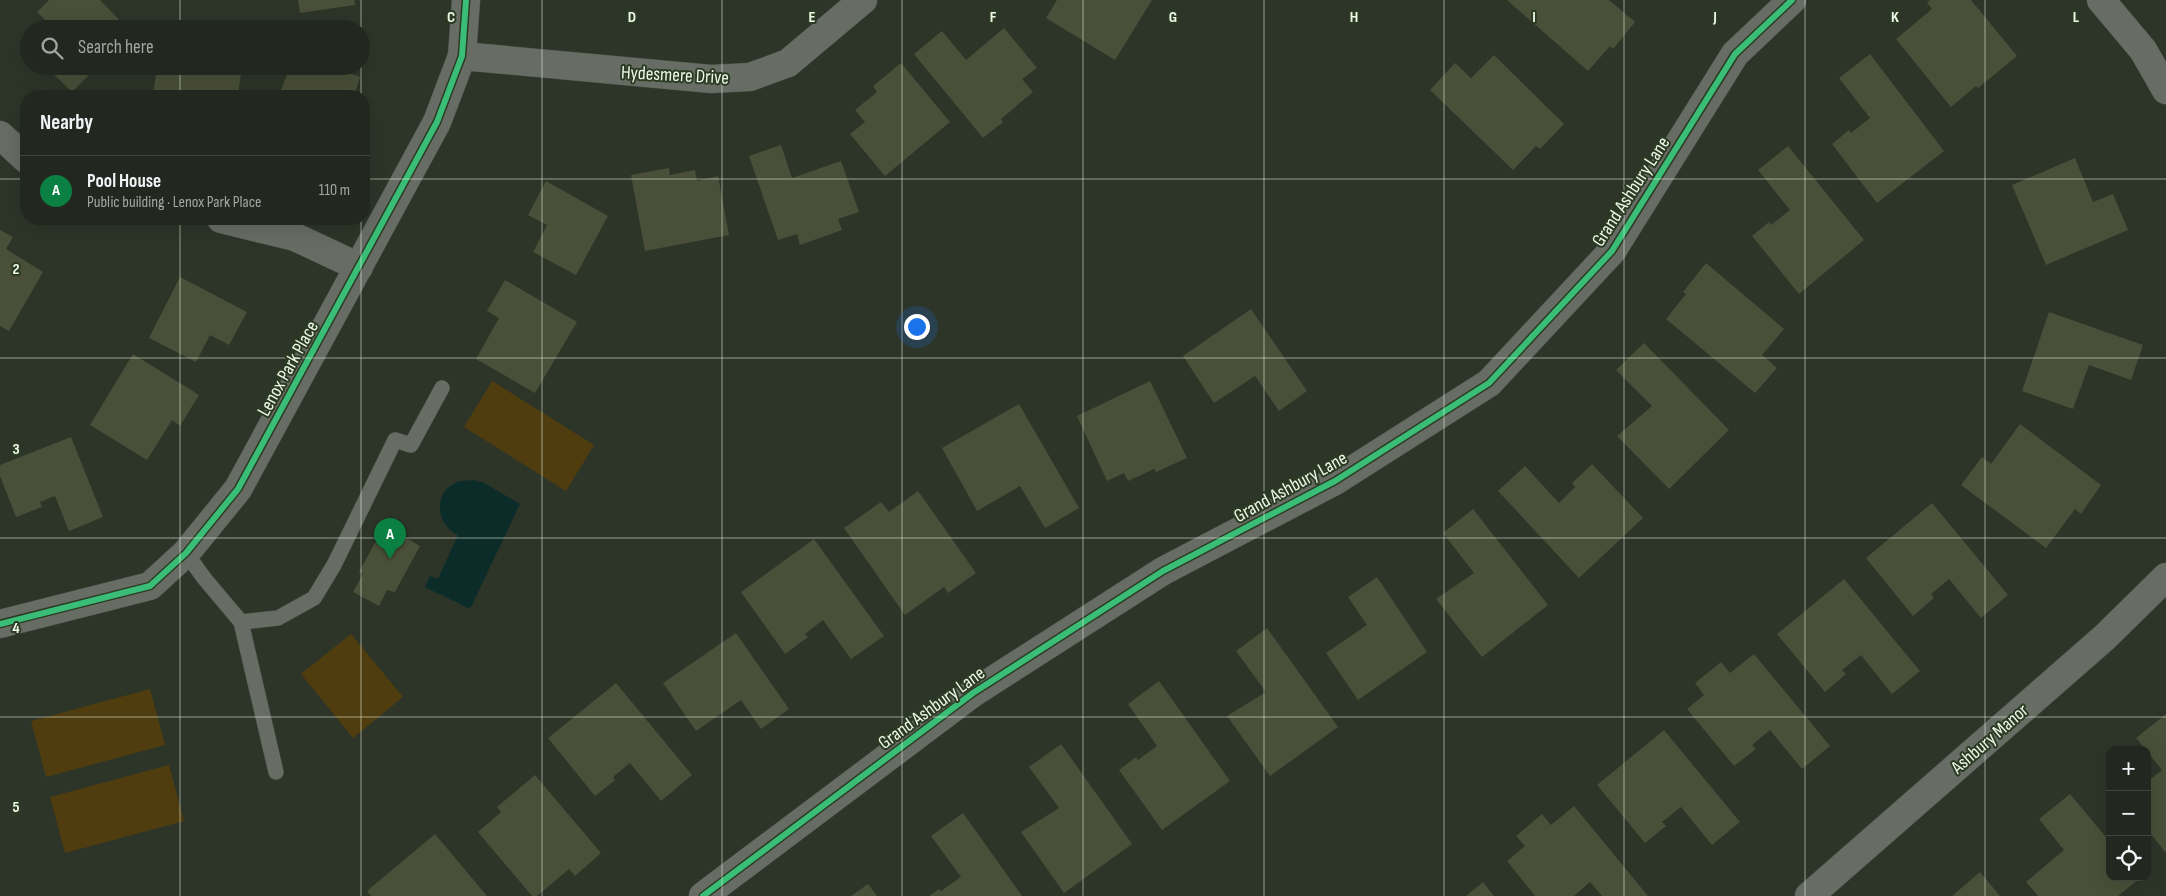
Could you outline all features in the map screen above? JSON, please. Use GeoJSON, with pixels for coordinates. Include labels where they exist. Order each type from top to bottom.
{"type":"FeatureCollection","features":[{"type":"Feature","properties":{"kind":"street","name":"Lenox Park Place"},"geometry":{"type":"LineString","coordinates":[[0,624],[150,586],[186,553],[238,488],[437,122],[462,56],[466,0]]}},
{"type":"Feature","properties":{"kind":"street","name":"Hydesmere Drive"},"geometry":{"type":"LineString","coordinates":[[462,56],[711,79],[750,77],[788,63],[863,0]]}},
{"type":"Feature","properties":{"kind":"street","name":"Grand Ashbury Lane"},"geometry":{"type":"LineString","coordinates":[[703,896],[973,693],[1163,571],[1335,481],[1489,383],[1612,251],[1735,54],[1792,0]]}},
{"type":"Feature","properties":{"kind":"street"},"geometry":{"type":"LineString","coordinates":[[2101,0],[2143,50],[2166,90]]}},
{"type":"Feature","properties":{"kind":"street"},"geometry":{"type":"LineString","coordinates":[[0,135],[20,153]]}},
{"type":"Feature","properties":{"kind":"street"},"geometry":{"type":"LineString","coordinates":[[245,225],[295,238],[359,267]]}},
{"type":"Feature","properties":{"kind":"street","name":"Ashbury Manor"},"geometry":{"type":"LineString","coordinates":[[1809,896],[2105,637],[2166,577]]}},
{"type":"Feature","properties":{"kind":"lane"},"geometry":{"type":"LineString","coordinates":[[242,622],[278,618],[314,598],[334,565],[395,440],[411,445],[442,388]]}},
{"type":"Feature","properties":{"kind":"lane"},"geometry":{"type":"LineString","coordinates":[[186,553],[204,578],[242,622],[276,772]]}},
{"type":"Feature","properties":{"kind":"shaded area"},"geometry":{"type":"Polygon","coordinates":[[[492,381],[594,445],[566,491],[464,427],[492,381]]]}},
{"type":"Feature","properties":{"kind":"shaded area"},"geometry":{"type":"Polygon","coordinates":[[[351,634],[403,697],[353,738],[301,674],[351,634]]]}},
{"type":"Feature","properties":{"kind":"shaded area"},"geometry":{"type":"Polygon","coordinates":[[[150,689],[165,745],[46,777],[31,721],[150,689]]]}},
{"type":"Feature","properties":{"kind":"shaded area"},"geometry":{"type":"Polygon","coordinates":[[[169,765],[184,821],[65,853],[50,797],[169,765]]]}},
{"type":"Feature","properties":{"kind":"water"},"geometry":{"type":"Polygon","coordinates":[[[473,480],[484,483],[520,504],[470,609],[425,587],[430,576],[438,579],[458,535],[445,524],[441,517],[441,501],[444,494],[449,487],[457,482],[473,480]]]}},
{"type":"Feature","properties":{"kind":"building"},"geometry":{"type":"Polygon","coordinates":[[[49,0],[100,0],[119,20],[45,20],[37,12],[49,0]]]}},
{"type":"Feature","properties":{"kind":"building"},"geometry":{"type":"Polygon","coordinates":[[[298,0],[354,0],[355,5],[300,13],[298,0]]]}},
{"type":"Feature","properties":{"kind":"building"},"geometry":{"type":"Polygon","coordinates":[[[1057,0],[1152,0],[1115,60],[1046,18],[1057,0]]]}},
{"type":"Feature","properties":{"kind":"building"},"geometry":{"type":"Polygon","coordinates":[[[1507,0],[1609,0],[1635,22],[1613,49],[1610,46],[1588,71],[1507,0]]]}},
{"type":"Feature","properties":{"kind":"building"},"geometry":{"type":"Polygon","coordinates":[[[1930,0],[1971,0],[2017,56],[1951,107],[1896,39],[1932,9],[1927,3],[1930,0]]]}},
{"type":"Feature","properties":{"kind":"building"},"geometry":{"type":"Polygon","coordinates":[[[1004,28],[1037,68],[1022,79],[1033,92],[1001,119],[1003,122],[983,138],[914,54],[942,31],[966,60],[1004,28]]]}},
{"type":"Feature","properties":{"kind":"building"},"geometry":{"type":"Polygon","coordinates":[[[1870,54],[1944,151],[1877,203],[1832,144],[1849,130],[1851,133],[1870,118],[1839,78],[1870,54]]]}},
{"type":"Feature","properties":{"kind":"building"},"geometry":{"type":"Polygon","coordinates":[[[1494,55],[1564,124],[1540,149],[1536,146],[1513,170],[1430,90],[1455,63],[1471,78],[1494,55]]]}},
{"type":"Feature","properties":{"kind":"building"},"geometry":{"type":"Polygon","coordinates":[[[901,63],[950,122],[885,176],[850,134],[865,122],[855,110],[877,92],[873,86],[901,63]]]}},
{"type":"Feature","properties":{"kind":"building"},"geometry":{"type":"Polygon","coordinates":[[[54,75],[89,75],[74,90],[70,90],[54,75]]]}},
{"type":"Feature","properties":{"kind":"building"},"geometry":{"type":"Polygon","coordinates":[[[156,75],[241,75],[239,90],[154,90],[156,75]]]}},
{"type":"Feature","properties":{"kind":"building"},"geometry":{"type":"Polygon","coordinates":[[[287,75],[354,75],[360,77],[356,90],[281,90],[287,75]]]}},
{"type":"Feature","properties":{"kind":"building"},"geometry":{"type":"Polygon","coordinates":[[[781,145],[792,178],[841,161],[859,212],[838,219],[842,230],[800,245],[797,234],[778,240],[749,156],[781,145]]]}},
{"type":"Feature","properties":{"kind":"building"},"geometry":{"type":"Polygon","coordinates":[[[1788,146],[1864,240],[1799,294],[1752,236],[1769,222],[1771,225],[1790,210],[1758,170],[1788,146]]]}},
{"type":"Feature","properties":{"kind":"building"},"geometry":{"type":"Polygon","coordinates":[[[2075,158],[2093,202],[2113,194],[2128,230],[2046,265],[2012,185],[2075,158]]]}},
{"type":"Feature","properties":{"kind":"building"},"geometry":{"type":"Polygon","coordinates":[[[669,168],[670,175],[695,170],[697,181],[718,176],[729,235],[645,251],[631,175],[669,168]]]}},
{"type":"Feature","properties":{"kind":"building"},"geometry":{"type":"Polygon","coordinates":[[[546,181],[608,216],[576,275],[533,252],[547,225],[528,215],[546,181]]]}},
{"type":"Feature","properties":{"kind":"building"},"geometry":{"type":"Polygon","coordinates":[[[0,230],[13,237],[6,249],[43,272],[9,331],[0,326],[0,230]]]}},
{"type":"Feature","properties":{"kind":"building"},"geometry":{"type":"Polygon","coordinates":[[[1706,263],[1784,329],[1762,355],[1777,368],[1755,393],[1666,319],[1686,294],[1683,292],[1706,263]]]}},
{"type":"Feature","properties":{"kind":"building"},"geometry":{"type":"Polygon","coordinates":[[[180,277],[247,312],[229,345],[210,335],[196,362],[149,338],[180,277]]]}},
{"type":"Feature","properties":{"kind":"building"},"geometry":{"type":"Polygon","coordinates":[[[505,280],[577,322],[535,393],[476,359],[499,318],[487,311],[505,280]]]}},
{"type":"Feature","properties":{"kind":"building"},"geometry":{"type":"Polygon","coordinates":[[[1251,309],[1307,391],[1279,411],[1255,376],[1214,403],[1183,356],[1251,309]]]}},
{"type":"Feature","properties":{"kind":"building"},"geometry":{"type":"Polygon","coordinates":[[[2049,312],[2143,345],[2131,380],[2089,365],[2073,409],[2022,391],[2049,312]]]}},
{"type":"Feature","properties":{"kind":"building"},"geometry":{"type":"Polygon","coordinates":[[[1644,343],[1729,430],[1669,489],[1617,436],[1652,406],[1616,370],[1644,343]]]}},
{"type":"Feature","properties":{"kind":"building"},"geometry":{"type":"Polygon","coordinates":[[[133,354],[199,395],[180,426],[172,420],[147,460],[90,425],[133,354]]]}},
{"type":"Feature","properties":{"kind":"building"},"geometry":{"type":"Polygon","coordinates":[[[1150,381],[1187,458],[1156,472],[1154,469],[1128,481],[1124,473],[1107,481],[1077,416],[1150,381]]]}},
{"type":"Feature","properties":{"kind":"building"},"geometry":{"type":"Polygon","coordinates":[[[1019,404],[1079,508],[1045,528],[1020,486],[977,511],[942,448],[1019,404]]]}},
{"type":"Feature","properties":{"kind":"building"},"geometry":{"type":"Polygon","coordinates":[[[2020,424],[2101,485],[2081,514],[2075,509],[2046,548],[1961,485],[1982,457],[1991,464],[2020,424]]]}},
{"type":"Feature","properties":{"kind":"building"},"geometry":{"type":"Polygon","coordinates":[[[71,437],[103,517],[69,531],[55,496],[40,502],[42,507],[16,517],[0,476],[0,465],[71,437]]]}},
{"type":"Feature","properties":{"kind":"building"},"geometry":{"type":"Polygon","coordinates":[[[1592,464],[1643,518],[1579,578],[1498,491],[1525,466],[1559,503],[1575,487],[1572,483],[1592,464]]]}},
{"type":"Feature","properties":{"kind":"building"},"geometry":{"type":"Polygon","coordinates":[[[918,491],[976,573],[948,593],[944,587],[905,615],[844,528],[881,502],[889,512],[918,491]]]}},
{"type":"Feature","properties":{"kind":"building"},"geometry":{"type":"Polygon","coordinates":[[[1932,503],[2008,595],[1981,618],[1949,579],[1931,594],[1934,598],[1913,616],[1866,558],[1932,503]]]}},
{"type":"Feature","properties":{"kind":"building"},"geometry":{"type":"Polygon","coordinates":[[[1473,509],[1548,605],[1482,657],[1436,599],[1474,573],[1443,533],[1473,509]]]}},
{"type":"Feature","properties":{"kind":"building"},"geometry":{"type":"Polygon","coordinates":[[[389,528],[420,546],[395,592],[387,590],[379,606],[353,592],[363,574],[359,572],[376,541],[380,544],[389,528]]]}},
{"type":"Feature","properties":{"kind":"building"},"geometry":{"type":"Polygon","coordinates":[[[814,539],[884,636],[851,659],[823,620],[805,634],[808,637],[785,654],[741,592],[814,539]]]}},
{"type":"Feature","properties":{"kind":"building"},"geometry":{"type":"Polygon","coordinates":[[[1377,577],[1427,652],[1358,700],[1326,653],[1367,625],[1348,597],[1377,577]]]}},
{"type":"Feature","properties":{"kind":"building"},"geometry":{"type":"Polygon","coordinates":[[[1844,579],[1920,671],[1892,694],[1861,655],[1842,670],[1846,674],[1825,692],[1777,634],[1844,579]]]}},
{"type":"Feature","properties":{"kind":"building"},"geometry":{"type":"Polygon","coordinates":[[[1267,628],[1338,727],[1270,776],[1227,716],[1266,692],[1236,651],[1267,628]]]}},
{"type":"Feature","properties":{"kind":"building"},"geometry":{"type":"Polygon","coordinates":[[[736,633],[789,709],[761,729],[741,700],[696,731],[663,683],[736,633]]]}},
{"type":"Feature","properties":{"kind":"building"},"geometry":{"type":"Polygon","coordinates":[[[1754,654],[1830,746],[1802,769],[1770,730],[1752,745],[1756,749],[1734,766],[1687,709],[1704,695],[1695,683],[1721,662],[1730,673],[1754,654]]]}},
{"type":"Feature","properties":{"kind":"building"},"geometry":{"type":"Polygon","coordinates":[[[1159,681],[1230,781],[1162,830],[1119,770],[1136,757],[1138,760],[1157,746],[1128,704],[1159,681]]]}},
{"type":"Feature","properties":{"kind":"building"},"geometry":{"type":"Polygon","coordinates":[[[616,683],[692,775],[661,801],[630,763],[613,777],[615,780],[595,796],[548,738],[616,683]]]}},
{"type":"Feature","properties":{"kind":"building"},"geometry":{"type":"Polygon","coordinates":[[[2166,714],[2166,853],[2151,834],[2151,779],[2162,770],[2151,756],[2151,746],[2142,746],[2136,738],[2166,714]]]}},
{"type":"Feature","properties":{"kind":"building"},"geometry":{"type":"Polygon","coordinates":[[[1664,730],[1740,822],[1712,845],[1681,807],[1662,822],[1666,826],[1645,843],[1597,785],[1664,730]]]}},
{"type":"Feature","properties":{"kind":"building"},"geometry":{"type":"Polygon","coordinates":[[[1061,744],[1132,844],[1064,893],[1021,832],[1059,808],[1029,767],[1061,744]]]}},
{"type":"Feature","properties":{"kind":"building"},"geometry":{"type":"Polygon","coordinates":[[[535,775],[601,853],[575,876],[569,869],[537,896],[532,896],[478,832],[501,812],[497,807],[535,775]]]}},
{"type":"Feature","properties":{"kind":"building"},"geometry":{"type":"Polygon","coordinates":[[[2070,794],[2106,837],[2106,881],[2137,881],[2118,896],[2038,896],[2026,882],[2064,850],[2039,819],[2070,794]]]}},
{"type":"Feature","properties":{"kind":"building"},"geometry":{"type":"Polygon","coordinates":[[[1574,806],[1648,896],[1602,896],[1590,882],[1574,896],[1535,896],[1507,861],[1525,846],[1516,836],[1542,814],[1551,825],[1574,806]]]}},
{"type":"Feature","properties":{"kind":"building"},"geometry":{"type":"Polygon","coordinates":[[[963,813],[1022,896],[929,896],[939,889],[941,891],[961,877],[931,836],[963,813]]]}},
{"type":"Feature","properties":{"kind":"building"},"geometry":{"type":"Polygon","coordinates":[[[435,834],[487,896],[371,896],[367,891],[435,834]]]}},
{"type":"Feature","properties":{"kind":"building"},"geometry":{"type":"Polygon","coordinates":[[[1980,872],[2000,896],[1952,896],[1980,872]]]}},
{"type":"Feature","properties":{"kind":"building"},"geometry":{"type":"Polygon","coordinates":[[[1483,882],[1494,896],[1466,896],[1483,882]]]}},
{"type":"Feature","properties":{"kind":"building"},"geometry":{"type":"Polygon","coordinates":[[[868,884],[877,896],[851,896],[868,884]]]}},
{"type":"Feature","properties":{"kind":"cycle path"},"geometry":{"type":"LineString","coordinates":[[0,624],[150,586],[186,553],[238,489],[437,122],[462,56],[466,0]]}},
{"type":"Feature","properties":{"kind":"cycle path"},"geometry":{"type":"LineString","coordinates":[[703,896],[973,693],[1163,571],[1335,481],[1489,383],[1612,251],[1735,54],[1792,0]]}},
{"type":"Feature","properties":{"kind":"place","name":"Pool House"},"geometry":{"type":"Point","coordinates":[390,559]}}]}
